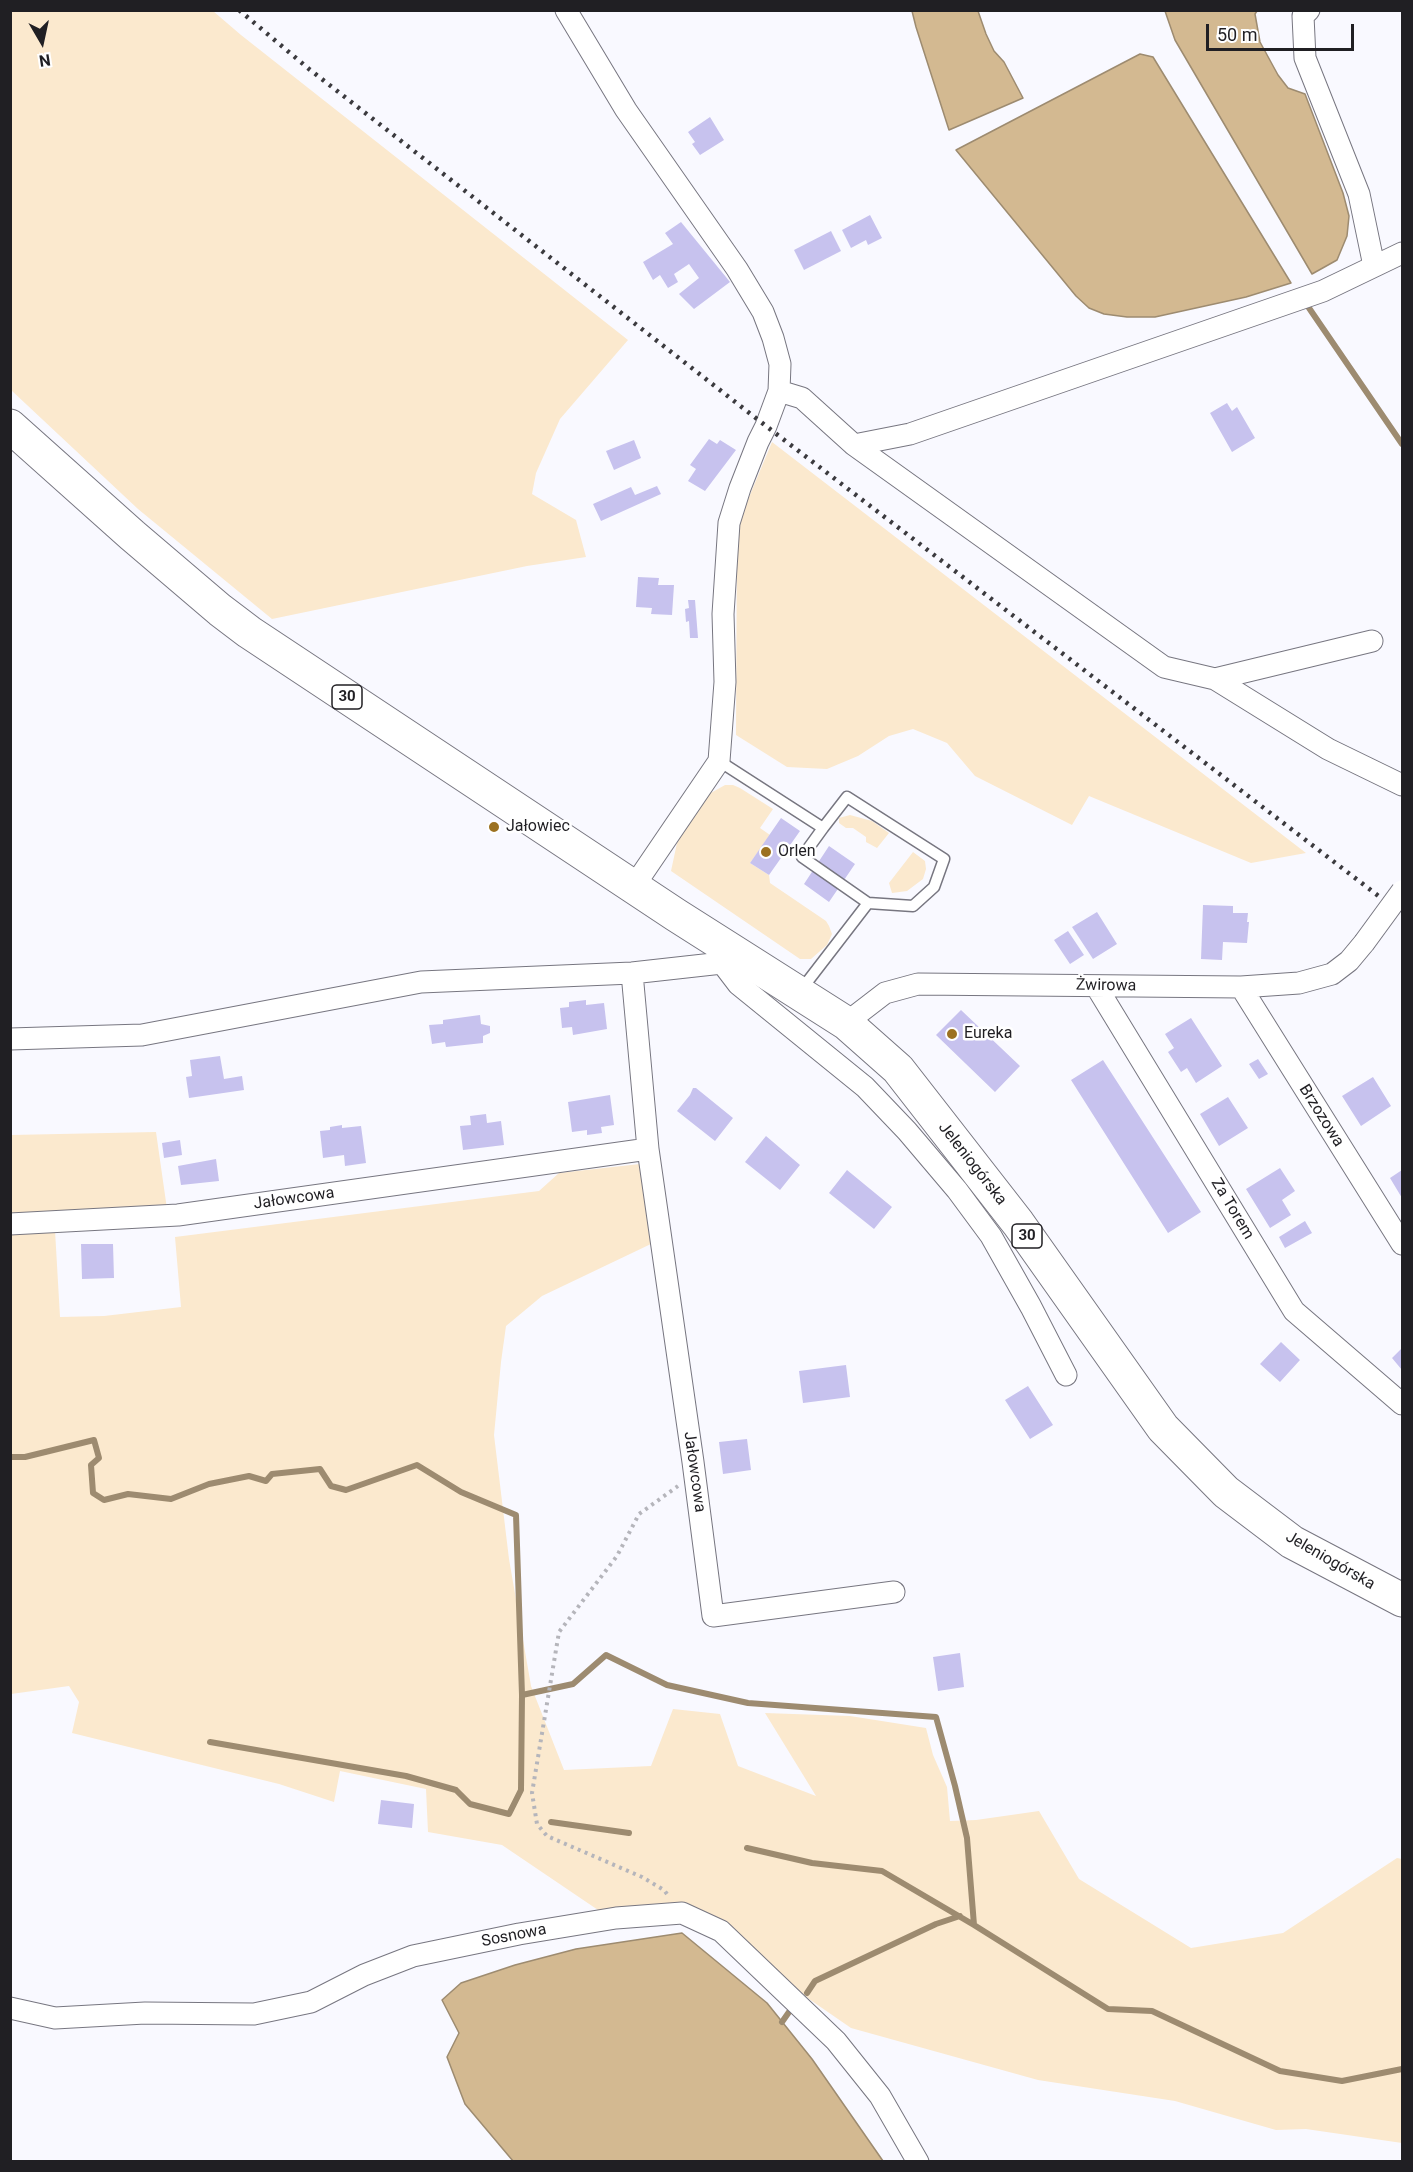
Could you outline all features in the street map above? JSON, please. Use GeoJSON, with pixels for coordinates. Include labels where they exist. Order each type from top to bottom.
{"type":"FeatureCollection","features":[{"type":"Feature","properties":{"kind":"main road","name":"30"},"geometry":{"type":"LineString","coordinates":[[10,426],[132,535],[249,632],[634,886]]}},
{"type":"Feature","properties":{"kind":"main road","name":"Jeleniogórska"},"geometry":{"type":"LineString","coordinates":[[634,886],[676,915],[732,959],[799,993],[846,1023],[898,1069],[1018,1223],[1163,1428],[1226,1492],[1292,1542],[1402,1600]]}},
{"type":"Feature","properties":{"kind":"street"},"geometry":{"type":"LineString","coordinates":[[566,10],[626,110],[738,269],[763,312],[780,363],[779,390],[747,469],[729,523],[723,614],[725,682],[718,761],[634,886]]}},
{"type":"Feature","properties":{"kind":"street"},"geometry":{"type":"LineString","coordinates":[[1309,10],[1303,16],[1305,58],[1359,194],[1374,266]]}},
{"type":"Feature","properties":{"kind":"street"},"geometry":{"type":"LineString","coordinates":[[854,445],[910,434],[1103,369],[1323,291],[1402,253]]}},
{"type":"Feature","properties":{"kind":"street"},"geometry":{"type":"LineString","coordinates":[[779,390],[802,398],[854,445],[1164,667],[1215,679],[1328,749],[1402,785]]}},
{"type":"Feature","properties":{"kind":"street"},"geometry":{"type":"LineString","coordinates":[[1215,679],[1372,641]]}},
{"type":"Feature","properties":{"kind":"street","name":"Żwirowa"},"geometry":{"type":"LineString","coordinates":[[846,1023],[885,993],[918,984],[1241,987],[1299,984],[1323,978],[1342,967],[1364,944],[1402,891]]}},
{"type":"Feature","properties":{"kind":"street"},"geometry":{"type":"LineString","coordinates":[[10,1038],[142,1035],[421,982],[632,974],[732,959],[738,984],[865,1087],[908,1131],[957,1190],[991,1236],[1066,1375]]}},
{"type":"Feature","properties":{"kind":"street","name":"Jałowcowa"},"geometry":{"type":"LineString","coordinates":[[632,974],[648,1149],[713,1616],[894,1592]]}},
{"type":"Feature","properties":{"kind":"street","name":"Za Torem"},"geometry":{"type":"LineString","coordinates":[[1096,986],[1294,1311],[1402,1404]]}},
{"type":"Feature","properties":{"kind":"street","name":"Brzozowa"},"geometry":{"type":"LineString","coordinates":[[1241,987],[1402,1244]]}},
{"type":"Feature","properties":{"kind":"street","name":"Jałowcowa"},"geometry":{"type":"LineString","coordinates":[[10,1224],[178,1215],[648,1149]]}},
{"type":"Feature","properties":{"kind":"street","name":"Sosnowa"},"geometry":{"type":"LineString","coordinates":[[10,2008],[55,2018],[145,2013],[255,2014],[311,2002],[364,1975],[413,1956],[519,1934],[616,1918],[682,1913],[722,1931],[837,2041],[880,2096],[918,2162]]}},
{"type":"Feature","properties":{"kind":"lane"},"geometry":{"type":"LineString","coordinates":[[718,761],[823,828]]}},
{"type":"Feature","properties":{"kind":"lane"},"geometry":{"type":"LineString","coordinates":[[847,797],[944,859],[934,887],[913,906],[868,903],[802,857],[847,797]]}},
{"type":"Feature","properties":{"kind":"lane"},"geometry":{"type":"LineString","coordinates":[[799,993],[868,903]]}},
{"type":"Feature","properties":{"kind":"path"},"geometry":{"type":"LineString","coordinates":[[682,1913],[664,1890],[642,1877],[547,1836],[537,1824],[532,1793],[559,1632],[617,1556],[639,1514],[695,1474]]}},
{"type":"Feature","properties":{"kind":"shaded area"},"geometry":{"type":"Polygon","coordinates":[[[10,11],[213,11],[628,340],[560,419],[536,473],[532,494],[576,520],[586,557],[527,566],[272,619],[138,509],[11,390],[10,11]]]}},
{"type":"Feature","properties":{"kind":"shaded area"},"geometry":{"type":"Polygon","coordinates":[[[912,11],[978,11],[994,51],[1004,62],[1023,98],[949,130],[912,11]]]}},
{"type":"Feature","properties":{"kind":"shaded area"},"geometry":{"type":"Polygon","coordinates":[[[1165,11],[1257,11],[1255,14],[1260,42],[1288,88],[1305,94],[1343,193],[1349,216],[1347,236],[1337,260],[1312,274],[1175,40],[1165,11]]]}},
{"type":"Feature","properties":{"kind":"shaded area"},"geometry":{"type":"Polygon","coordinates":[[[1140,54],[1153,57],[1291,283],[1246,297],[1155,317],[1104,314],[1089,308],[1076,296],[956,150],[1140,54]]]}},
{"type":"Feature","properties":{"kind":"shaded area"},"geometry":{"type":"Polygon","coordinates":[[[772,442],[1306,853],[1251,863],[1089,796],[1072,825],[975,776],[947,743],[913,729],[889,736],[858,756],[827,769],[787,767],[736,735],[737,526],[772,442]]]}},
{"type":"Feature","properties":{"kind":"shaded area"},"geometry":{"type":"Polygon","coordinates":[[[725,785],[740,788],[773,809],[760,828],[770,835],[750,863],[769,875],[770,883],[826,921],[832,934],[827,945],[811,959],[800,959],[671,871],[677,843],[696,812],[709,794],[725,785]]]}},
{"type":"Feature","properties":{"kind":"shaded area"},"geometry":{"type":"Polygon","coordinates":[[[850,815],[872,821],[889,833],[877,848],[866,842],[866,837],[853,828],[846,828],[839,823],[839,818],[850,815]]]}},
{"type":"Feature","properties":{"kind":"shaded area"},"geometry":{"type":"Polygon","coordinates":[[[913,852],[925,861],[926,869],[923,879],[907,891],[892,893],[889,883],[913,852]]]}},
{"type":"Feature","properties":{"kind":"shaded area"},"geometry":{"type":"Polygon","coordinates":[[[156,1132],[167,1209],[54,1213],[60,1317],[104,1316],[181,1307],[175,1237],[539,1191],[559,1173],[640,1164],[653,1243],[542,1296],[506,1326],[501,1362],[494,1435],[509,1559],[531,1686],[564,1770],[651,1766],[673,1709],[720,1714],[738,1766],[816,1796],[765,1713],[850,1716],[926,1728],[933,1755],[947,1787],[950,1821],[976,1820],[1039,1811],[1079,1879],[1191,1948],[1283,1933],[1397,1858],[1402,1859],[1402,2143],[1306,2129],[1276,2130],[1175,2101],[1038,2080],[851,2028],[809,1999],[724,1924],[601,1912],[502,1845],[428,1832],[426,1789],[340,1771],[334,1802],[279,1784],[72,1733],[79,1702],[69,1686],[11,1694],[11,1135],[156,1132]]]}},
{"type":"Feature","properties":{"kind":"shaded area"},"geometry":{"type":"Polygon","coordinates":[[[682,1933],[767,2003],[812,2059],[883,2161],[513,2161],[465,2104],[447,2057],[459,2033],[442,2000],[461,1983],[515,1965],[576,1949],[682,1933]]]}},
{"type":"Feature","properties":{"kind":"building"},"geometry":{"type":"Polygon","coordinates":[[[710,117],[724,140],[700,155],[692,144],[695,142],[688,132],[710,117]]]}},
{"type":"Feature","properties":{"kind":"building"},"geometry":{"type":"Polygon","coordinates":[[[870,215],[882,238],[868,245],[866,240],[851,248],[842,230],[870,215]]]}},
{"type":"Feature","properties":{"kind":"building"},"geometry":{"type":"Polygon","coordinates":[[[681,222],[730,282],[694,309],[679,294],[699,278],[689,264],[674,274],[678,282],[668,288],[660,275],[653,280],[643,262],[673,244],[665,233],[681,222]]]}},
{"type":"Feature","properties":{"kind":"building"},"geometry":{"type":"Polygon","coordinates":[[[831,231],[841,251],[804,270],[794,250],[831,231]]]}},
{"type":"Feature","properties":{"kind":"building"},"geometry":{"type":"Polygon","coordinates":[[[1227,403],[1232,411],[1237,407],[1255,438],[1232,452],[1210,413],[1227,403]]]}},
{"type":"Feature","properties":{"kind":"building"},"geometry":{"type":"Polygon","coordinates":[[[709,439],[717,444],[720,440],[736,450],[705,491],[688,481],[696,469],[690,465],[709,439]]]}},
{"type":"Feature","properties":{"kind":"building"},"geometry":{"type":"Polygon","coordinates":[[[634,440],[641,458],[614,470],[606,451],[634,440]]]}},
{"type":"Feature","properties":{"kind":"building"},"geometry":{"type":"Polygon","coordinates":[[[657,486],[661,494],[601,521],[593,504],[631,487],[635,495],[657,486]]]}},
{"type":"Feature","properties":{"kind":"building"},"geometry":{"type":"Polygon","coordinates":[[[638,577],[659,578],[658,585],[674,585],[672,615],[651,614],[652,608],[636,607],[638,577]]]}},
{"type":"Feature","properties":{"kind":"building"},"geometry":{"type":"Polygon","coordinates":[[[688,600],[695,600],[698,638],[690,638],[689,621],[686,622],[685,609],[689,608],[688,600]]]}},
{"type":"Feature","properties":{"kind":"building"},"geometry":{"type":"Polygon","coordinates":[[[781,818],[800,831],[769,875],[750,863],[781,818]]]}},
{"type":"Feature","properties":{"kind":"building"},"geometry":{"type":"Polygon","coordinates":[[[829,846],[855,864],[829,902],[804,884],[829,846]]]}},
{"type":"Feature","properties":{"kind":"building"},"geometry":{"type":"Polygon","coordinates":[[[1203,905],[1233,906],[1233,913],[1248,913],[1247,943],[1223,942],[1222,960],[1201,959],[1203,905]]]}},
{"type":"Feature","properties":{"kind":"building"},"geometry":{"type":"Polygon","coordinates":[[[1097,912],[1117,944],[1093,959],[1072,927],[1097,912]]]}},
{"type":"Feature","properties":{"kind":"building"},"geometry":{"type":"Polygon","coordinates":[[[1068,931],[1084,955],[1070,964],[1054,940],[1068,931]]]}},
{"type":"Feature","properties":{"kind":"building"},"geometry":{"type":"Polygon","coordinates":[[[586,1000],[586,1005],[604,1003],[607,1029],[573,1035],[572,1027],[562,1028],[560,1008],[569,1007],[569,1002],[586,1000]]]}},
{"type":"Feature","properties":{"kind":"building"},"geometry":{"type":"Polygon","coordinates":[[[961,1010],[1020,1066],[995,1092],[936,1035],[961,1010]]]}},
{"type":"Feature","properties":{"kind":"building"},"geometry":{"type":"Polygon","coordinates":[[[480,1015],[481,1024],[490,1026],[490,1033],[483,1036],[483,1043],[446,1047],[445,1042],[432,1044],[429,1025],[443,1024],[443,1020],[480,1015]]]}},
{"type":"Feature","properties":{"kind":"building"},"geometry":{"type":"Polygon","coordinates":[[[1191,1018],[1222,1066],[1196,1083],[1187,1068],[1181,1072],[1168,1052],[1174,1048],[1165,1034],[1191,1018]]]}},
{"type":"Feature","properties":{"kind":"building"},"geometry":{"type":"Polygon","coordinates":[[[220,1056],[224,1079],[242,1076],[244,1090],[189,1098],[186,1077],[192,1076],[190,1060],[220,1056]]]}},
{"type":"Feature","properties":{"kind":"building"},"geometry":{"type":"Polygon","coordinates":[[[1258,1059],[1268,1074],[1259,1079],[1249,1064],[1258,1059]]]}},
{"type":"Feature","properties":{"kind":"building"},"geometry":{"type":"Polygon","coordinates":[[[1103,1060],[1201,1212],[1168,1233],[1071,1080],[1103,1060]]]}},
{"type":"Feature","properties":{"kind":"building"},"geometry":{"type":"Polygon","coordinates":[[[1373,1077],[1391,1106],[1361,1126],[1342,1096],[1373,1077]]]}},
{"type":"Feature","properties":{"kind":"building"},"geometry":{"type":"Polygon","coordinates":[[[693,1088],[733,1118],[715,1141],[677,1111],[693,1088]]]}},
{"type":"Feature","properties":{"kind":"building"},"geometry":{"type":"Polygon","coordinates":[[[610,1095],[614,1125],[601,1127],[602,1133],[587,1135],[587,1130],[572,1132],[568,1102],[610,1095]]]}},
{"type":"Feature","properties":{"kind":"building"},"geometry":{"type":"Polygon","coordinates":[[[1228,1097],[1248,1128],[1219,1146],[1200,1114],[1228,1097]]]}},
{"type":"Feature","properties":{"kind":"building"},"geometry":{"type":"Polygon","coordinates":[[[486,1114],[487,1123],[501,1121],[504,1145],[463,1150],[460,1126],[471,1125],[470,1116],[486,1114]]]}},
{"type":"Feature","properties":{"kind":"building"},"geometry":{"type":"Polygon","coordinates":[[[342,1125],[342,1128],[361,1126],[366,1163],[345,1166],[344,1155],[323,1158],[320,1131],[342,1125]]]}},
{"type":"Feature","properties":{"kind":"building"},"geometry":{"type":"Polygon","coordinates":[[[766,1136],[800,1165],[780,1190],[745,1162],[766,1136]]]}},
{"type":"Feature","properties":{"kind":"building"},"geometry":{"type":"Polygon","coordinates":[[[180,1140],[182,1155],[164,1158],[162,1143],[180,1140]]]}},
{"type":"Feature","properties":{"kind":"building"},"geometry":{"type":"Polygon","coordinates":[[[216,1159],[219,1181],[181,1185],[178,1166],[216,1159]]]}},
{"type":"Feature","properties":{"kind":"building"},"geometry":{"type":"Polygon","coordinates":[[[1280,1168],[1295,1191],[1282,1200],[1291,1215],[1270,1228],[1246,1189],[1280,1168]]]}},
{"type":"Feature","properties":{"kind":"building"},"geometry":{"type":"Polygon","coordinates":[[[847,1170],[892,1207],[874,1229],[829,1193],[847,1170]]]}},
{"type":"Feature","properties":{"kind":"building"},"geometry":{"type":"Polygon","coordinates":[[[1402,1170],[1402,1198],[1390,1178],[1402,1170]]]}},
{"type":"Feature","properties":{"kind":"building"},"geometry":{"type":"Polygon","coordinates":[[[1305,1221],[1312,1233],[1285,1248],[1279,1237],[1305,1221]]]}},
{"type":"Feature","properties":{"kind":"building"},"geometry":{"type":"Polygon","coordinates":[[[81,1244],[113,1244],[114,1278],[82,1279],[81,1244]]]}},
{"type":"Feature","properties":{"kind":"building"},"geometry":{"type":"Polygon","coordinates":[[[1281,1342],[1300,1360],[1280,1382],[1260,1364],[1281,1342]]]}},
{"type":"Feature","properties":{"kind":"building"},"geometry":{"type":"Polygon","coordinates":[[[1402,1348],[1402,1370],[1392,1358],[1402,1348]]]}},
{"type":"Feature","properties":{"kind":"building"},"geometry":{"type":"Polygon","coordinates":[[[846,1365],[850,1397],[803,1403],[799,1371],[846,1365]]]}},
{"type":"Feature","properties":{"kind":"building"},"geometry":{"type":"Polygon","coordinates":[[[1028,1386],[1053,1425],[1030,1439],[1005,1400],[1028,1386]]]}},
{"type":"Feature","properties":{"kind":"building"},"geometry":{"type":"Polygon","coordinates":[[[747,1439],[751,1470],[723,1474],[719,1442],[747,1439]]]}},
{"type":"Feature","properties":{"kind":"building"},"geometry":{"type":"Polygon","coordinates":[[[960,1653],[964,1687],[938,1691],[933,1657],[960,1653]]]}},
{"type":"Feature","properties":{"kind":"building"},"geometry":{"type":"Polygon","coordinates":[[[381,1800],[414,1804],[412,1828],[378,1824],[381,1800]]]}},
{"type":"Feature","properties":{"kind":"waterway"},"geometry":{"type":"LineString","coordinates":[[1309,308],[1402,444]]}},
{"type":"Feature","properties":{"kind":"waterway"},"geometry":{"type":"LineString","coordinates":[[10,1457],[25,1457],[94,1440],[99,1458],[91,1465],[93,1493],[104,1500],[128,1494],[171,1499],[209,1484],[249,1476],[266,1481],[272,1474],[320,1469],[331,1486],[346,1490],[417,1465],[461,1492],[516,1515],[522,1695],[573,1684],[606,1655],[667,1685],[748,1703],[936,1717],[967,1838],[974,1925],[1108,2009],[1152,2011],[1280,2071],[1342,2081],[1402,2069]]}},
{"type":"Feature","properties":{"kind":"waterway"},"geometry":{"type":"LineString","coordinates":[[210,1742],[406,1776],[456,1790],[470,1804],[509,1814],[521,1790],[522,1695]]}},
{"type":"Feature","properties":{"kind":"waterway"},"geometry":{"type":"LineString","coordinates":[[551,1822],[629,1833]]}},
{"type":"Feature","properties":{"kind":"waterway"},"geometry":{"type":"LineString","coordinates":[[747,1848],[812,1863],[882,1871],[974,1925]]}},
{"type":"Feature","properties":{"kind":"waterway"},"geometry":{"type":"LineString","coordinates":[[807,1993],[815,1981],[936,1924],[960,1916]]}},
{"type":"Feature","properties":{"kind":"waterway"},"geometry":{"type":"LineString","coordinates":[[782,2022],[789,2012]]}},
{"type":"Feature","properties":{"kind":"railway"},"geometry":{"type":"LineString","coordinates":[[239,10],[309,69],[766,426],[1402,914]]}},
{"type":"Feature","properties":{"kind":"place","name":"Jałowiec"},"geometry":{"type":"Point","coordinates":[494,827]}},
{"type":"Feature","properties":{"kind":"place","name":"Orlen"},"geometry":{"type":"Point","coordinates":[766,852]}},
{"type":"Feature","properties":{"kind":"place","name":"Eureka"},"geometry":{"type":"Point","coordinates":[952,1034]}}]}
